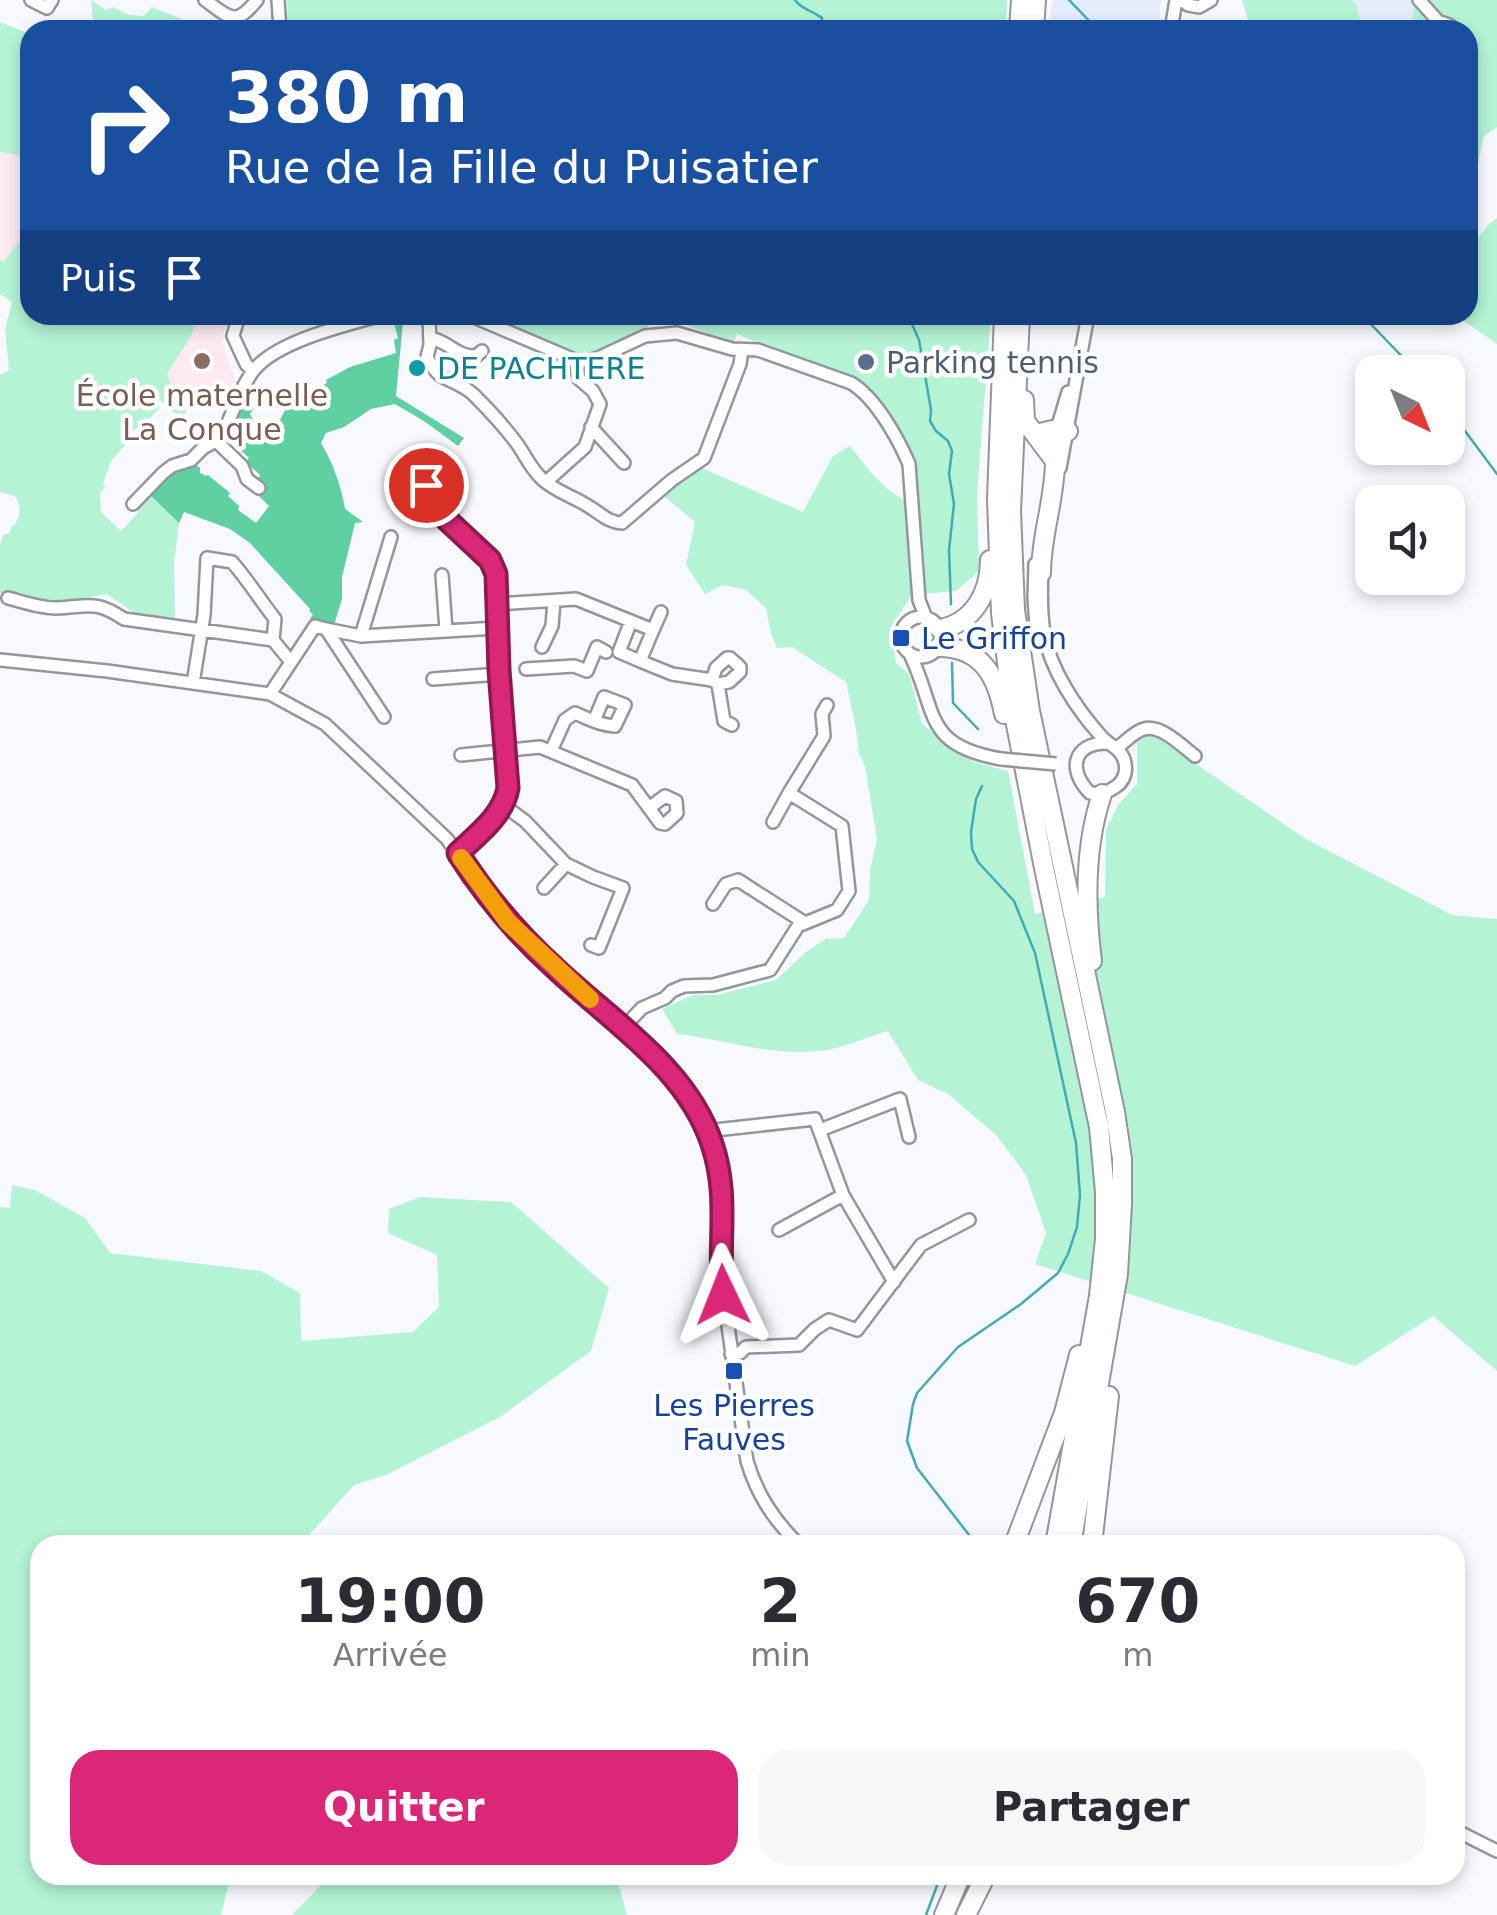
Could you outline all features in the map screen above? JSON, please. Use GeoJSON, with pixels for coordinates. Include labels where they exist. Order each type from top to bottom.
{"type":"FeatureCollection","features":[{"type":"Feature","properties":{"kind":"highway"},"geometry":{"type":"LineString","coordinates":[[934,637],[978,606],[990,572],[990,457],[1000,325]]}},
{"type":"Feature","properties":{"kind":"highway"},"geometry":{"type":"LineString","coordinates":[[1001,325],[997,498],[1001,613],[1012,704],[1099,1127],[1105,1192],[1100,1296],[1058,1535]]}},
{"type":"Feature","properties":{"kind":"highway"},"geometry":{"type":"LineString","coordinates":[[1021,325],[1011,510],[1017,625],[1030,711],[1122,1160],[1120,1318],[1093,1535]]}},
{"type":"Feature","properties":{"kind":"highway"},"geometry":{"type":"LineString","coordinates":[[1022,325],[1024,413],[1055,461],[1041,573]]}},
{"type":"Feature","properties":{"kind":"highway"},"geometry":{"type":"LineString","coordinates":[[1036,434],[1062,430]]}},
{"type":"Feature","properties":{"kind":"highway"},"geometry":{"type":"LineString","coordinates":[[934,637],[968,652],[994,676],[1022,797],[1044,868]]}},
{"type":"Feature","properties":{"kind":"highway"},"geometry":{"type":"LineString","coordinates":[[1102,794],[1087,883],[1089,939],[1106,1070]]}},
{"type":"Feature","properties":{"kind":"highway"},"geometry":{"type":"LineString","coordinates":[[1018,1535],[1071,1388],[1096,1276],[1105,1192]]}},
{"type":"Feature","properties":{"kind":"highway"},"geometry":{"type":"LineString","coordinates":[[1073,1535],[1112,1318],[1121,1231]]}},
{"type":"Feature","properties":{"kind":"highway"},"geometry":{"type":"LineString","coordinates":[[943,1915],[955,1885]]}},
{"type":"Feature","properties":{"kind":"highway"},"geometry":{"type":"LineString","coordinates":[[963,1915],[973,1885]]}},
{"type":"Feature","properties":{"kind":"highway"},"geometry":{"type":"LineString","coordinates":[[963,1915],[980,1885]]}},
{"type":"Feature","properties":{"kind":"street"},"geometry":{"type":"LineString","coordinates":[[30,0],[47,8],[52,0]]}},
{"type":"Feature","properties":{"kind":"street"},"geometry":{"type":"LineString","coordinates":[[205,0],[234,18],[245,15],[257,0]]}},
{"type":"Feature","properties":{"kind":"street"},"geometry":{"type":"LineString","coordinates":[[1179,0],[1199,7],[1211,0]]}},
{"type":"Feature","properties":{"kind":"street"},"geometry":{"type":"LineString","coordinates":[[1420,0],[1437,20]]}},
{"type":"Feature","properties":{"kind":"street"},"geometry":{"type":"LineString","coordinates":[[236,325],[233,336],[253,371]]}},
{"type":"Feature","properties":{"kind":"street"},"geometry":{"type":"LineString","coordinates":[[133,504],[172,466],[191,460],[216,441],[253,371],[264,360],[324,331],[346,325]]}},
{"type":"Feature","properties":{"kind":"street"},"geometry":{"type":"LineString","coordinates":[[429,325],[427,358],[442,377],[451,378],[472,392],[546,482],[610,522],[622,524],[704,458],[742,350]]}},
{"type":"Feature","properties":{"kind":"street"},"geometry":{"type":"LineString","coordinates":[[492,325],[575,360],[587,361],[645,336],[677,333],[742,350],[758,350],[862,389],[909,464],[919,600],[934,637],[924,686]]}},
{"type":"Feature","properties":{"kind":"street"},"geometry":{"type":"LineString","coordinates":[[1062,430],[1052,456],[1034,573],[1037,634],[1045,663],[1086,730],[1077,776],[1090,793],[1102,794],[1122,782],[1126,771],[1124,758],[1076,702],[1052,659],[1044,634],[1041,573],[1062,430],[1086,325]]}},
{"type":"Feature","properties":{"kind":"street"},"geometry":{"type":"LineString","coordinates":[[430,338],[440,339],[464,356],[476,356],[482,350]]}},
{"type":"Feature","properties":{"kind":"street"},"geometry":{"type":"LineString","coordinates":[[546,482],[585,447],[600,404],[598,397],[578,379],[575,360]]}},
{"type":"Feature","properties":{"kind":"street"},"geometry":{"type":"LineString","coordinates":[[591,427],[624,462]]}},
{"type":"Feature","properties":{"kind":"street"},"geometry":{"type":"LineString","coordinates":[[216,441],[258,488]]}},
{"type":"Feature","properties":{"kind":"street"},"geometry":{"type":"LineString","coordinates":[[430,504],[490,560],[496,574],[508,788],[503,805],[458,853]]}},
{"type":"Feature","properties":{"kind":"street"},"geometry":{"type":"LineString","coordinates":[[361,636],[391,537]]}},
{"type":"Feature","properties":{"kind":"street"},"geometry":{"type":"LineString","coordinates":[[194,683],[207,558],[232,562],[252,584],[275,620],[273,640]]}},
{"type":"Feature","properties":{"kind":"street"},"geometry":{"type":"LineString","coordinates":[[442,576],[446,630]]}},
{"type":"Feature","properties":{"kind":"street"},"geometry":{"type":"LineString","coordinates":[[8,598],[53,608],[87,604],[108,608],[124,619],[273,640],[291,662]]}},
{"type":"Feature","properties":{"kind":"street"},"geometry":{"type":"LineString","coordinates":[[497,604],[576,599],[652,630]]}},
{"type":"Feature","properties":{"kind":"street"},"geometry":{"type":"LineString","coordinates":[[542,646],[552,626],[554,600]]}},
{"type":"Feature","properties":{"kind":"street"},"geometry":{"type":"LineString","coordinates":[[919,600],[902,632],[902,644],[924,686],[933,719],[952,742],[975,754],[1076,766]]}},
{"type":"Feature","properties":{"kind":"street"},"geometry":{"type":"LineString","coordinates":[[640,661],[660,612]]}},
{"type":"Feature","properties":{"kind":"street"},"geometry":{"type":"LineString","coordinates":[[909,622],[914,618],[934,637]]}},
{"type":"Feature","properties":{"kind":"street"},"geometry":{"type":"LineString","coordinates":[[612,653],[631,621]]}},
{"type":"Feature","properties":{"kind":"street"},"geometry":{"type":"LineString","coordinates":[[320,628],[361,636],[497,628]]}},
{"type":"Feature","properties":{"kind":"street"},"geometry":{"type":"LineString","coordinates":[[270,694],[320,628]]}},
{"type":"Feature","properties":{"kind":"street"},"geometry":{"type":"LineString","coordinates":[[320,628],[384,717]]}},
{"type":"Feature","properties":{"kind":"street"},"geometry":{"type":"LineString","coordinates":[[910,654],[922,657],[934,637]]}},
{"type":"Feature","properties":{"kind":"street"},"geometry":{"type":"LineString","coordinates":[[433,679],[574,666],[587,671],[596,647],[672,674],[715,682],[724,722],[732,725]]}},
{"type":"Feature","properties":{"kind":"street"},"geometry":{"type":"LineString","coordinates":[[0,660],[270,694],[325,724],[430,822],[458,853],[508,922],[677,1082],[706,1130],[720,1171],[724,1198],[721,1276],[744,1444],[752,1476],[770,1512],[790,1535]]}},
{"type":"Feature","properties":{"kind":"street"},"geometry":{"type":"LineString","coordinates":[[773,822],[824,736],[822,714],[827,704]]}},
{"type":"Feature","properties":{"kind":"street"},"geometry":{"type":"LineString","coordinates":[[550,751],[565,720],[575,714],[594,721]]}},
{"type":"Feature","properties":{"kind":"street"},"geometry":{"type":"LineString","coordinates":[[1083,750],[1094,743],[1112,745],[1152,728],[1195,756]]}},
{"type":"Feature","properties":{"kind":"street"},"geometry":{"type":"LineString","coordinates":[[461,755],[540,747],[632,785],[649,808]]}},
{"type":"Feature","properties":{"kind":"street"},"geometry":{"type":"LineString","coordinates":[[623,1028],[642,1008],[684,986],[713,986],[770,970],[798,926],[837,910],[849,891],[842,826],[789,794]]}},
{"type":"Feature","properties":{"kind":"street"},"geometry":{"type":"LineString","coordinates":[[503,805],[525,820],[566,864],[623,888],[599,948],[591,945]]}},
{"type":"Feature","properties":{"kind":"street"},"geometry":{"type":"LineString","coordinates":[[544,888],[566,864]]}},
{"type":"Feature","properties":{"kind":"street"},"geometry":{"type":"LineString","coordinates":[[713,904],[726,884],[738,880],[806,924]]}},
{"type":"Feature","properties":{"kind":"street"},"geometry":{"type":"LineString","coordinates":[[820,1130],[900,1098],[909,1137]]}},
{"type":"Feature","properties":{"kind":"street"},"geometry":{"type":"LineString","coordinates":[[706,1130],[815,1119],[843,1194],[894,1282]]}},
{"type":"Feature","properties":{"kind":"street"},"geometry":{"type":"LineString","coordinates":[[778,1230],[843,1194]]}},
{"type":"Feature","properties":{"kind":"street"},"geometry":{"type":"LineString","coordinates":[[730,1347],[740,1353],[746,1348],[799,1346],[829,1320],[857,1330],[922,1245],[969,1220]]}},
{"type":"Feature","properties":{"kind":"street"},"geometry":{"type":"LineString","coordinates":[[1465,1835],[1497,1852]]}},
{"type":"Feature","properties":{"kind":"shaded area"},"geometry":{"type":"Polygon","coordinates":[[[1052,0],[1161,0],[1159,20],[1051,20],[1052,0]]]}},
{"type":"Feature","properties":{"kind":"shaded area"},"geometry":{"type":"Polygon","coordinates":[[[1352,0],[1414,0],[1413,20],[1359,20],[1352,0]]]}},
{"type":"Feature","properties":{"kind":"shaded area"},"geometry":{"type":"Polygon","coordinates":[[[0,152],[20,155],[20,241],[0,261],[0,152]]]}},
{"type":"Feature","properties":{"kind":"shaded area","name":"École maternelle La Conque"},"geometry":{"type":"Polygon","coordinates":[[[196,325],[226,325],[222,342],[238,388],[232,398],[201,397],[187,405],[171,387],[166,373],[196,325]]]}},
{"type":"Feature","properties":{"kind":"green space"},"geometry":{"type":"Polygon","coordinates":[[[91,0],[106,10],[113,7],[129,15],[144,16],[152,7],[184,20],[93,20],[91,0]]]}},
{"type":"Feature","properties":{"kind":"green space"},"geometry":{"type":"Polygon","coordinates":[[[287,0],[1007,0],[1006,20],[288,20],[287,0]]]}},
{"type":"Feature","properties":{"kind":"green space"},"geometry":{"type":"Polygon","coordinates":[[[1242,0],[1352,0],[1359,20],[1248,20],[1242,0]]]}},
{"type":"Feature","properties":{"kind":"green space"},"geometry":{"type":"Polygon","coordinates":[[[1414,0],[1497,0],[1497,127],[1484,136],[1478,164],[1478,20],[1413,20],[1414,0]]]}},
{"type":"Feature","properties":{"kind":"green space"},"geometry":{"type":"Polygon","coordinates":[[[0,22],[20,30],[20,155],[0,152],[0,22]]]}},
{"type":"Feature","properties":{"kind":"green space"},"geometry":{"type":"Polygon","coordinates":[[[1497,218],[1497,344],[1469,325],[1478,325],[1478,238],[1497,218]]]}},
{"type":"Feature","properties":{"kind":"green space"},"geometry":{"type":"Polygon","coordinates":[[[20,241],[20,325],[196,325],[167,373],[171,387],[187,405],[184,421],[160,400],[160,407],[150,418],[126,436],[130,440],[111,461],[100,493],[101,512],[121,531],[139,512],[134,507],[148,493],[179,523],[174,563],[175,622],[143,619],[107,594],[61,603],[0,593],[0,544],[20,511],[15,496],[0,492],[0,375],[9,370],[5,330],[12,302],[0,294],[0,261],[20,241]]]}},
{"type":"Feature","properties":{"kind":"green space"},"geometry":{"type":"Polygon","coordinates":[[[395,325],[403,325],[396,396],[464,438],[458,446],[395,404],[371,409],[344,427],[326,433],[321,443],[336,475],[345,509],[363,522],[355,523],[333,628],[325,628],[310,619],[310,609],[250,543],[230,529],[184,512],[179,523],[148,493],[168,473],[194,463],[200,473],[230,493],[228,496],[239,506],[238,510],[256,523],[269,506],[258,495],[265,485],[246,463],[249,458],[227,437],[249,396],[252,398],[248,406],[253,409],[250,414],[257,427],[261,423],[276,428],[293,391],[291,386],[296,383],[303,396],[350,367],[396,353],[394,340],[398,338],[395,325]]]}},
{"type":"Feature","properties":{"kind":"green space"},"geometry":{"type":"Polygon","coordinates":[[[504,325],[649,325],[647,330],[596,354],[576,357],[504,325]]]}},
{"type":"Feature","properties":{"kind":"green space"},"geometry":{"type":"Polygon","coordinates":[[[687,325],[990,325],[977,493],[979,571],[956,591],[912,595],[890,628],[896,663],[909,674],[922,724],[974,762],[1008,771],[1035,914],[1105,897],[1106,830],[1118,805],[1137,784],[1137,742],[1147,735],[1158,738],[1304,838],[1452,915],[1497,919],[1497,1371],[1433,1316],[1355,1366],[1035,1264],[1046,1233],[1026,1175],[996,1135],[948,1094],[918,1080],[888,1031],[836,1048],[801,1052],[677,1034],[662,1009],[693,995],[717,995],[776,980],[826,939],[844,938],[869,900],[877,839],[846,682],[792,647],[777,648],[766,608],[746,590],[723,585],[705,594],[686,565],[695,522],[663,495],[702,468],[803,512],[833,456],[850,446],[889,490],[919,507],[914,460],[866,387],[760,347],[737,334],[733,344],[687,325]]]}},
{"type":"Feature","properties":{"kind":"green space"},"geometry":{"type":"Polygon","coordinates":[[[12,1185],[35,1190],[85,1218],[110,1253],[261,1271],[300,1293],[301,1341],[413,1332],[439,1307],[437,1255],[388,1233],[389,1209],[420,1197],[511,1202],[609,1288],[591,1351],[500,1417],[386,1475],[354,1485],[309,1535],[30,1535],[30,1885],[228,1885],[221,1915],[0,1915],[0,1207],[10,1208],[12,1185]]]}},
{"type":"Feature","properties":{"kind":"green space"},"geometry":{"type":"Polygon","coordinates":[[[619,1885],[627,1915],[292,1915],[319,1887],[619,1885]]]}},
{"type":"Feature","properties":{"kind":"waterway"},"geometry":{"type":"LineString","coordinates":[[795,0],[822,20]]}},
{"type":"Feature","properties":{"kind":"waterway"},"geometry":{"type":"LineString","coordinates":[[1069,0],[1088,20]]}},
{"type":"Feature","properties":{"kind":"waterway"},"geometry":{"type":"LineString","coordinates":[[912,325],[919,340],[930,421],[952,451],[951,604]]}},
{"type":"Feature","properties":{"kind":"waterway"},"geometry":{"type":"LineString","coordinates":[[1372,325],[1401,355]]}},
{"type":"Feature","properties":{"kind":"waterway"},"geometry":{"type":"LineString","coordinates":[[1465,431],[1497,474]]}},
{"type":"Feature","properties":{"kind":"waterway"},"geometry":{"type":"LineString","coordinates":[[952,663],[953,703],[978,729]]}},
{"type":"Feature","properties":{"kind":"waterway"},"geometry":{"type":"LineString","coordinates":[[969,1535],[917,1468],[907,1441],[913,1404],[917,1393],[958,1347],[1058,1273],[1077,1227],[1080,1195],[1076,1143],[1035,953],[1014,901],[978,862],[972,849],[976,799],[982,786]]}},
{"type":"Feature","properties":{"kind":"waterway"},"geometry":{"type":"LineString","coordinates":[[926,1915],[937,1885]]}},
{"type":"Feature","properties":{"kind":"slow traffic"},"geometry":{"type":"LineString","coordinates":[[461,858],[508,922],[590,999]]}},
{"type":"Feature","properties":{"kind":"place","name":"École maternelle La Conque"},"geometry":{"type":"Point","coordinates":[202,361]}},
{"type":"Feature","properties":{"kind":"place","name":"Parking tennis"},"geometry":{"type":"Point","coordinates":[866,362]}},
{"type":"Feature","properties":{"kind":"place","name":"DE PACHTERE"},"geometry":{"type":"Point","coordinates":[417,368]}},
{"type":"Feature","properties":{"kind":"place","name":"Le Griffon"},"geometry":{"type":"Point","coordinates":[901,638]}},
{"type":"Feature","properties":{"kind":"place","name":"Les Pierres Fauves"},"geometry":{"type":"Point","coordinates":[734,1371]}},
{"type":"Feature","properties":{"kind":"route"},"geometry":{"type":"LineString","coordinates":[[426,485],[434,497],[430,504],[490,560],[496,574],[508,788],[499,812],[458,853],[508,922],[644,1047],[677,1082],[700,1117],[712,1141],[724,1198],[720,1257],[723,1295]]}}]}
